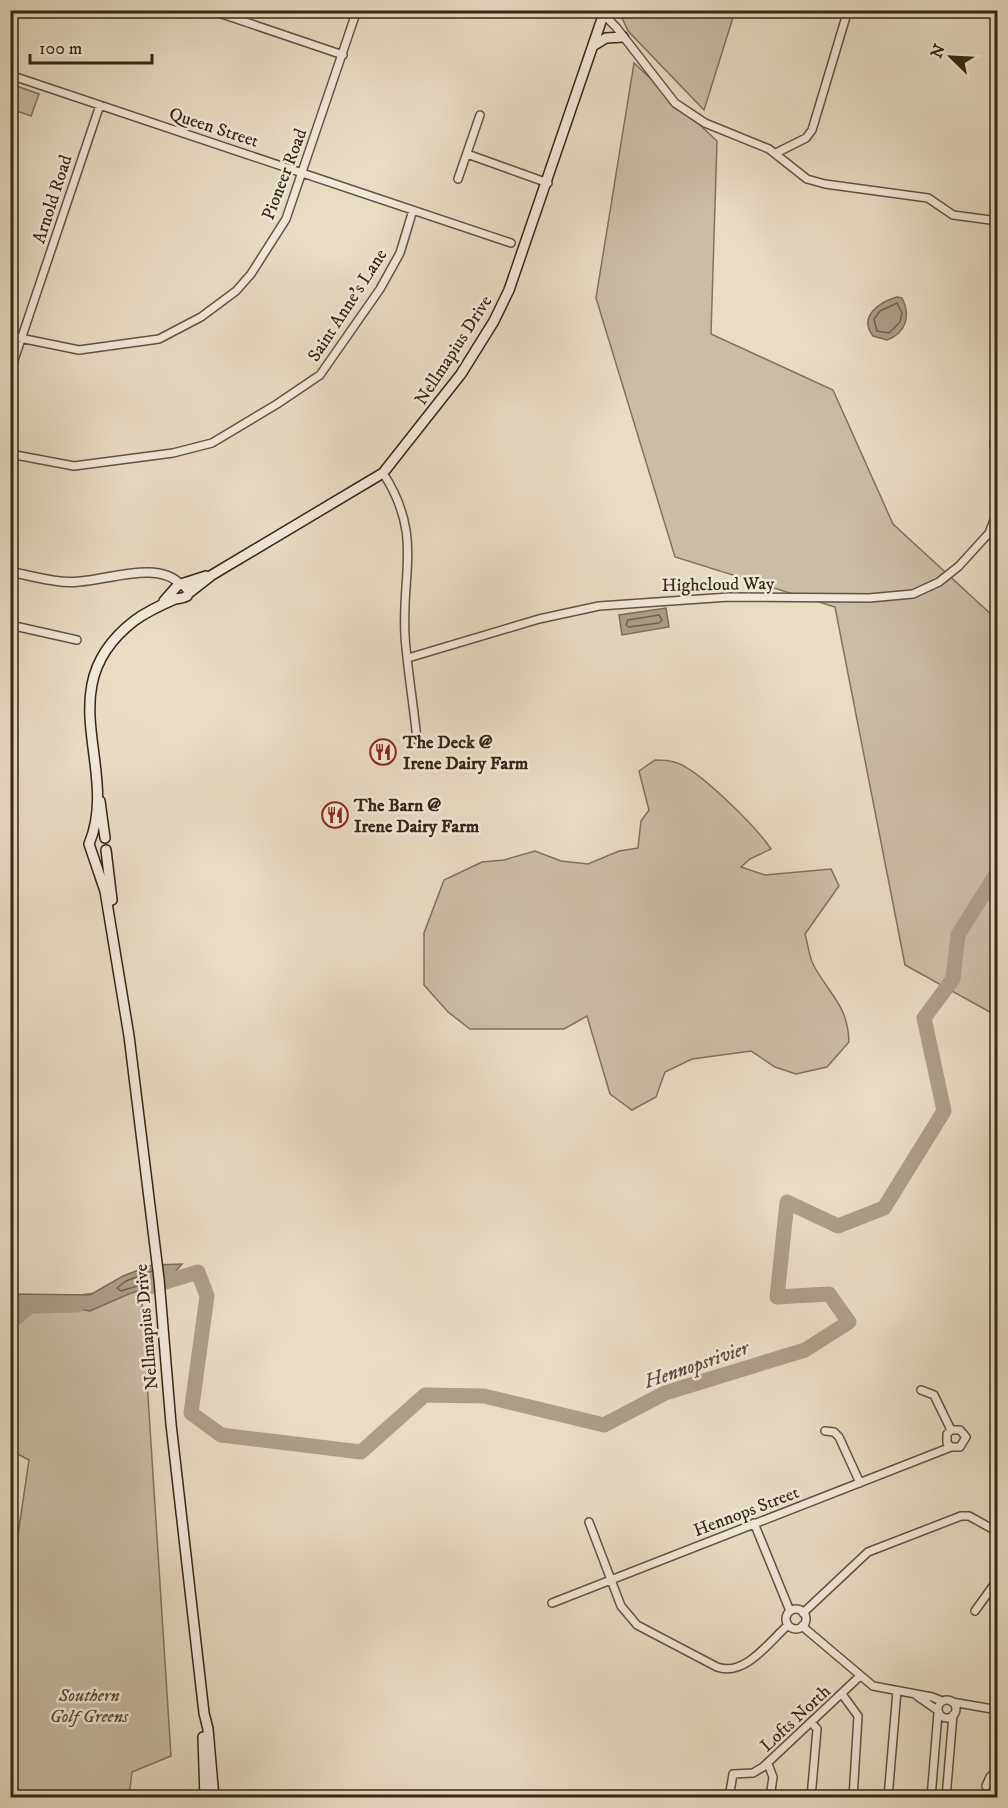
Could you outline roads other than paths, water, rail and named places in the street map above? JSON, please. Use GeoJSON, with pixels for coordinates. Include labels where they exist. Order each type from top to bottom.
{"type":"FeatureCollection","features":[{"type":"Feature","properties":{"kind":"main road","name":"Nellmapius Drive"},"geometry":{"type":"LineString","coordinates":[[105,838],[96,781],[90,706],[92,678],[102,657],[119,634],[180,590],[212,575],[383,473],[438,407],[494,321],[513,280],[593,46],[601,12]]}},
{"type":"Feature","properties":{"kind":"main road"},"geometry":{"type":"LineString","coordinates":[[593,46],[606,38],[623,36]]}},
{"type":"Feature","properties":{"kind":"main road","name":"Nellmapius Drive"},"geometry":{"type":"LineString","coordinates":[[93,837],[96,781]]}},
{"type":"Feature","properties":{"kind":"main road"},"geometry":{"type":"LineString","coordinates":[[93,837],[105,838],[108,844],[106,850],[100,855],[93,854],[88,844],[93,837]]}},
{"type":"Feature","properties":{"kind":"main road","name":"Nellmapius Drive"},"geometry":{"type":"LineString","coordinates":[[106,850],[114,939],[160,1292],[171,1424],[204,1713],[205,1797]]}},
{"type":"Feature","properties":{"kind":"main road","name":"Nellmapius Drive"},"geometry":{"type":"LineString","coordinates":[[93,854],[114,939]]}},
{"type":"Feature","properties":{"kind":"main road","name":"Nellmapius Drive"},"geometry":{"type":"LineString","coordinates":[[204,1713],[208,1729],[214,1797]]}},
{"type":"Feature","properties":{"kind":"street"},"geometry":{"type":"LineString","coordinates":[[210,10],[343,55]]}},
{"type":"Feature","properties":{"kind":"street","name":"Pioneer Road"},"geometry":{"type":"LineString","coordinates":[[10,336],[73,349],[96,350],[159,339],[187,326],[223,303],[251,274],[286,219],[357,10]]}},
{"type":"Feature","properties":{"kind":"street"},"geometry":{"type":"LineString","coordinates":[[776,153],[806,138],[812,130],[848,10]]}},
{"type":"Feature","properties":{"kind":"street"},"geometry":{"type":"LineString","coordinates":[[601,12],[623,36],[669,97],[688,113],[776,153],[801,175],[818,183],[926,198],[953,215],[998,221]]}},
{"type":"Feature","properties":{"kind":"street","name":"Queen Street"},"geometry":{"type":"LineString","coordinates":[[10,75],[511,243]]}},
{"type":"Feature","properties":{"kind":"street","name":"Arnold Road"},"geometry":{"type":"LineString","coordinates":[[10,372],[100,105]]}},
{"type":"Feature","properties":{"kind":"street"},"geometry":{"type":"LineString","coordinates":[[458,179],[480,115]]}},
{"type":"Feature","properties":{"kind":"street"},"geometry":{"type":"LineString","coordinates":[[466,154],[548,183]]}},
{"type":"Feature","properties":{"kind":"street","name":"Saint Anne's Lane"},"geometry":{"type":"LineString","coordinates":[[10,454],[74,466],[173,453],[212,443],[277,404],[320,375],[380,290],[400,253],[413,210]]}},
{"type":"Feature","properties":{"kind":"street"},"geometry":{"type":"LineString","coordinates":[[998,414],[994,444],[998,471]]}},
{"type":"Feature","properties":{"kind":"street"},"geometry":{"type":"LineString","coordinates":[[383,473],[402,507],[408,536],[405,647],[417,740]]}},
{"type":"Feature","properties":{"kind":"street","name":"Highcloud Way"},"geometry":{"type":"LineString","coordinates":[[408,658],[539,619],[599,606],[729,597],[869,598],[913,594],[939,582],[959,566],[989,533],[998,510]]}},
{"type":"Feature","properties":{"kind":"street"},"geometry":{"type":"LineString","coordinates":[[10,572],[66,582],[161,573],[180,590]]}},
{"type":"Feature","properties":{"kind":"street"},"geometry":{"type":"LineString","coordinates":[[10,625],[77,640]]}},
{"type":"Feature","properties":{"kind":"street"},"geometry":{"type":"LineString","coordinates":[[921,1390],[934,1395],[951,1430]]}},
{"type":"Feature","properties":{"kind":"street"},"geometry":{"type":"LineString","coordinates":[[951,1430],[960,1430],[966,1437],[963,1445],[951,1447],[946,1437],[951,1430]]}},
{"type":"Feature","properties":{"kind":"street"},"geometry":{"type":"LineString","coordinates":[[825,1431],[834,1432],[839,1437],[860,1483]]}},
{"type":"Feature","properties":{"kind":"street","name":"Hennops Street"},"geometry":{"type":"LineString","coordinates":[[552,1603],[951,1447]]}},
{"type":"Feature","properties":{"kind":"street"},"geometry":{"type":"LineString","coordinates":[[803,1613],[861,1558],[885,1544],[961,1516],[969,1516],[998,1532]]}},
{"type":"Feature","properties":{"kind":"street"},"geometry":{"type":"LineString","coordinates":[[589,1522],[621,1606],[632,1621],[721,1669],[740,1668],[788,1625]]}},
{"type":"Feature","properties":{"kind":"street"},"geometry":{"type":"LineString","coordinates":[[754,1523],[790,1611]]}},
{"type":"Feature","properties":{"kind":"street"},"geometry":{"type":"LineString","coordinates":[[975,1611],[998,1579]]}},
{"type":"Feature","properties":{"kind":"street"},"geometry":{"type":"LineString","coordinates":[[788,1625],[786,1618],[790,1611],[797,1609],[803,1613],[805,1618],[802,1626]]}},
{"type":"Feature","properties":{"kind":"street"},"geometry":{"type":"LineString","coordinates":[[788,1625],[795,1628],[802,1626]]}},
{"type":"Feature","properties":{"kind":"street"},"geometry":{"type":"LineString","coordinates":[[802,1626],[873,1686],[998,1710]]}},
{"type":"Feature","properties":{"kind":"street","name":"Lofts North"},"geometry":{"type":"LineString","coordinates":[[729,1797],[733,1774],[753,1773],[768,1764],[860,1676]]}},
{"type":"Feature","properties":{"kind":"street"},"geometry":{"type":"LineString","coordinates":[[888,1797],[897,1691]]}},
{"type":"Feature","properties":{"kind":"street"},"geometry":{"type":"LineString","coordinates":[[842,1694],[858,1716],[853,1797]]}},
{"type":"Feature","properties":{"kind":"street"},"geometry":{"type":"LineString","coordinates":[[914,1694],[944,1718],[979,1706]]}},
{"type":"Feature","properties":{"kind":"street"},"geometry":{"type":"LineString","coordinates":[[931,1797],[938,1711],[942,1701]]}},
{"type":"Feature","properties":{"kind":"street"},"geometry":{"type":"LineString","coordinates":[[946,1797],[954,1713],[952,1701]]}},
{"type":"Feature","properties":{"kind":"street"},"geometry":{"type":"LineString","coordinates":[[811,1797],[817,1729],[812,1724]]}},
{"type":"Feature","properties":{"kind":"street"},"geometry":{"type":"LineString","coordinates":[[768,1764],[773,1777],[770,1797]]}},
{"type":"Feature","properties":{"kind":"street"},"geometry":{"type":"LineString","coordinates":[[933,1764],[949,1766]]}},
{"type":"Feature","properties":{"kind":"street"},"geometry":{"type":"LineString","coordinates":[[986,1786],[990,1777],[998,1769]]}},
{"type":"Feature","properties":{"kind":"water"},"geometry":{"type":"Polygon","coordinates":[[[897,297],[902,298],[906,311],[905,323],[899,333],[887,340],[873,336],[869,329],[869,317],[878,307],[897,297]]]}},
{"type":"Feature","properties":{"kind":"water"},"geometry":{"type":"Polygon","coordinates":[[[666,608],[669,627],[622,635],[619,615],[666,608]]]}},
{"type":"Feature","properties":{"kind":"water"},"geometry":{"type":"Polygon","coordinates":[[[182,1264],[164,1285],[131,1293],[90,1311],[61,1306],[34,1306],[11,1311],[10,1294],[90,1295],[123,1276],[152,1265],[182,1264]]]}},
{"type":"Feature","properties":{"kind":"waterway","name":"Hennopsrivier"},"geometry":{"type":"LineString","coordinates":[[149,1287],[198,1272],[207,1296],[191,1413],[221,1435],[361,1452],[425,1395],[484,1396],[604,1425],[665,1393],[805,1350],[849,1322],[829,1294],[777,1297],[787,1202],[838,1226],[884,1208],[944,1111],[924,1018],[953,979],[958,935],[998,871]]}},
{"type":"Feature","properties":{"kind":"waterway","name":"Hennopsrivier"},"geometry":{"type":"LineString","coordinates":[[10,1323],[30,1306],[77,1305]]}},
{"type":"Feature","properties":{"kind":"place","name":"The Deck @ Irene Dairy Farm"},"geometry":{"type":"Point","coordinates":[383,752]}},
{"type":"Feature","properties":{"kind":"place","name":"The Barn @ Irene Dairy Farm"},"geometry":{"type":"Point","coordinates":[335,815]}},
{"type":"Feature","properties":{"kind":"park label","name":"Southern Golf Greens"},"geometry":{"type":"Point","coordinates":[89,1705]}}]}
